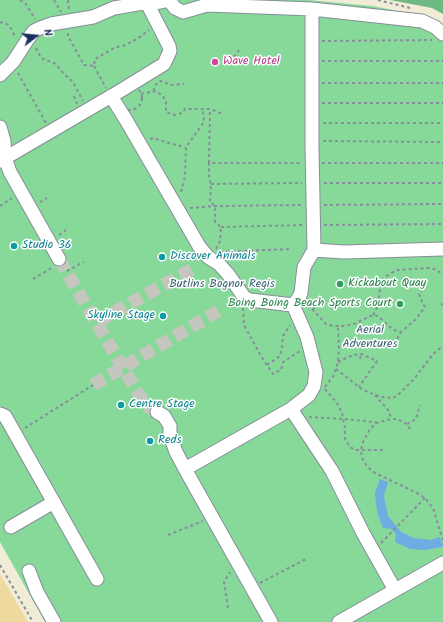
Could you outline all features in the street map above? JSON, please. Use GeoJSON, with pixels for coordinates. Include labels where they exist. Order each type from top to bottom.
{"type":"FeatureCollection","features":[{"type":"Feature","properties":{"kind":"street"},"geometry":{"type":"LineString","coordinates":[[0,75],[13,62],[34,31],[40,28],[51,24],[93,17],[114,8],[169,0],[175,8],[183,12],[208,5],[312,9],[422,22],[435,27],[439,37]]}},
{"type":"Feature","properties":{"kind":"street"},"geometry":{"type":"LineString","coordinates":[[3,160],[164,64],[170,51],[169,46],[148,2]]}},
{"type":"Feature","properties":{"kind":"street"},"geometry":{"type":"LineString","coordinates":[[185,469],[294,413],[309,395],[314,386],[316,372],[296,305],[301,293],[304,267],[314,250],[311,103],[312,9]]}},
{"type":"Feature","properties":{"kind":"street"},"geometry":{"type":"LineString","coordinates":[[111,96],[199,246],[208,257],[214,257],[244,297],[250,300],[296,305]]}},
{"type":"Feature","properties":{"kind":"street"},"geometry":{"type":"LineString","coordinates":[[0,127],[4,141],[3,160],[57,262]]}},
{"type":"Feature","properties":{"kind":"street"},"geometry":{"type":"LineString","coordinates":[[314,250],[344,252],[443,249]]}},
{"type":"Feature","properties":{"kind":"street"},"geometry":{"type":"LineString","coordinates":[[157,412],[164,416],[170,426],[170,436],[176,452],[271,622]]}},
{"type":"Feature","properties":{"kind":"street"},"geometry":{"type":"LineString","coordinates":[[294,413],[332,471],[395,590]]}},
{"type":"Feature","properties":{"kind":"street"},"geometry":{"type":"LineString","coordinates":[[0,414],[5,416],[97,579]]}},
{"type":"Feature","properties":{"kind":"street"},"geometry":{"type":"LineString","coordinates":[[12,529],[55,504]]}},
{"type":"Feature","properties":{"kind":"street"},"geometry":{"type":"LineString","coordinates":[[339,622],[443,564]]}},
{"type":"Feature","properties":{"kind":"street"},"geometry":{"type":"LineString","coordinates":[[29,571],[37,592],[54,622]]}},
{"type":"Feature","properties":{"kind":"path"},"geometry":{"type":"LineString","coordinates":[[20,0],[26,4],[40,28]]}},
{"type":"Feature","properties":{"kind":"path"},"geometry":{"type":"LineString","coordinates":[[22,2],[27,0]]}},
{"type":"Feature","properties":{"kind":"path"},"geometry":{"type":"LineString","coordinates":[[111,96],[94,66],[95,59],[116,47],[130,43],[149,30],[155,18]]}},
{"type":"Feature","properties":{"kind":"path"},"geometry":{"type":"LineString","coordinates":[[0,22],[9,25],[25,43],[32,42],[41,58],[56,64],[73,82],[88,109]]}},
{"type":"Feature","properties":{"kind":"path"},"geometry":{"type":"LineString","coordinates":[[67,22],[68,36],[84,65],[94,66]]}},
{"type":"Feature","properties":{"kind":"path"},"geometry":{"type":"LineString","coordinates":[[311,41],[439,37]]}},
{"type":"Feature","properties":{"kind":"path"},"geometry":{"type":"LineString","coordinates":[[234,57],[239,50]]}},
{"type":"Feature","properties":{"kind":"path"},"geometry":{"type":"LineString","coordinates":[[311,61],[443,61]]}},
{"type":"Feature","properties":{"kind":"path"},"geometry":{"type":"LineString","coordinates":[[13,62],[28,92],[51,131]]}},
{"type":"Feature","properties":{"kind":"path"},"geometry":{"type":"LineString","coordinates":[[154,91],[154,87],[161,81],[171,84],[184,84]]}},
{"type":"Feature","properties":{"kind":"path"},"geometry":{"type":"LineString","coordinates":[[311,83],[443,83]]}},
{"type":"Feature","properties":{"kind":"path"},"geometry":{"type":"LineString","coordinates":[[141,94],[154,91],[162,95],[166,101],[166,112],[174,115],[182,113],[185,109],[210,109],[223,114]]}},
{"type":"Feature","properties":{"kind":"path"},"geometry":{"type":"LineString","coordinates":[[311,103],[443,103]]}},
{"type":"Feature","properties":{"kind":"path"},"geometry":{"type":"LineString","coordinates":[[203,109],[204,122],[186,147],[185,176],[180,193],[178,210],[215,206],[443,204]]}},
{"type":"Feature","properties":{"kind":"path"},"geometry":{"type":"LineString","coordinates":[[210,109],[210,202],[215,206]]}},
{"type":"Feature","properties":{"kind":"path"},"geometry":{"type":"LineString","coordinates":[[312,123],[443,123]]}},
{"type":"Feature","properties":{"kind":"path"},"geometry":{"type":"LineString","coordinates":[[140,144],[153,138],[186,147]]}},
{"type":"Feature","properties":{"kind":"path"},"geometry":{"type":"LineString","coordinates":[[312,141],[443,142]]}},
{"type":"Feature","properties":{"kind":"path"},"geometry":{"type":"LineString","coordinates":[[209,163],[443,163]]}},
{"type":"Feature","properties":{"kind":"path"},"geometry":{"type":"LineString","coordinates":[[211,184],[443,183]]}},
{"type":"Feature","properties":{"kind":"path"},"geometry":{"type":"LineString","coordinates":[[0,206],[21,192]]}},
{"type":"Feature","properties":{"kind":"path"},"geometry":{"type":"LineString","coordinates":[[215,206],[215,222],[221,226],[443,224]]}},
{"type":"Feature","properties":{"kind":"path"},"geometry":{"type":"LineString","coordinates":[[214,257],[220,241],[221,226]]}},
{"type":"Feature","properties":{"kind":"path"},"geometry":{"type":"LineString","coordinates":[[214,257],[225,251],[268,251],[290,249]]}},
{"type":"Feature","properties":{"kind":"path"},"geometry":{"type":"LineString","coordinates":[[33,279],[57,262]]}},
{"type":"Feature","properties":{"kind":"path"},"geometry":{"type":"LineString","coordinates":[[66,271],[84,262]]}},
{"type":"Feature","properties":{"kind":"path"},"geometry":{"type":"LineString","coordinates":[[267,365],[280,356],[282,336],[289,328],[296,305],[312,310],[326,324],[338,327],[354,324],[373,315],[378,306],[380,289],[384,278],[397,270],[427,268],[434,269],[443,274]]}},
{"type":"Feature","properties":{"kind":"path"},"geometry":{"type":"LineString","coordinates":[[394,344],[401,332],[416,319],[425,307],[422,304],[419,294],[422,291]]}},
{"type":"Feature","properties":{"kind":"path"},"geometry":{"type":"LineString","coordinates":[[244,297],[244,325],[273,374],[282,370],[283,362],[309,345]]}},
{"type":"Feature","properties":{"kind":"path"},"geometry":{"type":"LineString","coordinates":[[312,310],[317,301]]}},
{"type":"Feature","properties":{"kind":"path"},"geometry":{"type":"LineString","coordinates":[[373,315],[378,316],[390,327],[401,332]]}},
{"type":"Feature","properties":{"kind":"path"},"geometry":{"type":"LineString","coordinates":[[338,327],[338,362],[334,375],[324,388],[337,403],[344,419],[345,438],[347,444],[355,450],[384,450]]}},
{"type":"Feature","properties":{"kind":"path"},"geometry":{"type":"LineString","coordinates":[[336,369],[363,390],[375,395],[392,398],[397,396],[414,379],[433,354],[443,346]]}},
{"type":"Feature","properties":{"kind":"path"},"geometry":{"type":"LineString","coordinates":[[338,362],[353,355],[361,354],[376,361],[359,387]]}},
{"type":"Feature","properties":{"kind":"path"},"geometry":{"type":"LineString","coordinates":[[360,359],[361,354]]}},
{"type":"Feature","properties":{"kind":"path"},"geometry":{"type":"LineString","coordinates":[[14,434],[93,386]]}},
{"type":"Feature","properties":{"kind":"path"},"geometry":{"type":"LineString","coordinates":[[375,395],[388,411],[391,419]]}},
{"type":"Feature","properties":{"kind":"path"},"geometry":{"type":"LineString","coordinates":[[407,424],[416,419],[420,405]]}},
{"type":"Feature","properties":{"kind":"path"},"geometry":{"type":"LineString","coordinates":[[294,413],[376,423],[397,419],[407,424],[410,429]]}},
{"type":"Feature","properties":{"kind":"path"},"geometry":{"type":"LineString","coordinates":[[376,423],[366,436],[361,450],[364,461],[369,469],[376,474],[425,498],[433,508],[443,541]]}},
{"type":"Feature","properties":{"kind":"path"},"geometry":{"type":"LineString","coordinates":[[373,551],[425,498]]}},
{"type":"Feature","properties":{"kind":"path"},"geometry":{"type":"LineString","coordinates":[[168,535],[213,517]]}},
{"type":"Feature","properties":{"kind":"path"},"geometry":{"type":"LineString","coordinates":[[252,588],[308,558]]}},
{"type":"Feature","properties":{"kind":"path"},"geometry":{"type":"LineString","coordinates":[[228,608],[224,582],[238,561]]}},
{"type":"Feature","properties":{"kind":"path"},"geometry":{"type":"LineString","coordinates":[[0,565],[33,622]]}},
{"type":"Feature","properties":{"kind":"green space","name":"Butlins Bognor Regis"},"geometry":{"type":"Polygon","coordinates":[[[0,0],[308,0],[372,6],[393,10],[415,16],[443,29],[443,622],[45,622],[0,542],[0,0]]]}},
{"type":"Feature","properties":{"kind":"green space"},"geometry":{"type":"Polygon","coordinates":[[[390,0],[443,0],[443,14],[432,8],[390,0]]]}},
{"type":"Feature","properties":{"kind":"sand"},"geometry":{"type":"Polygon","coordinates":[[[0,574],[28,622],[0,622],[0,574]]]}},
{"type":"Feature","properties":{"kind":"water"},"geometry":{"type":"Polygon","coordinates":[[[380,479],[388,482],[384,496],[388,516],[401,532],[414,538],[431,540],[439,537],[443,547],[425,550],[410,549],[395,542],[396,534],[391,529],[383,528],[377,512],[375,493],[380,479]]]}},
{"type":"Feature","properties":{"kind":"tunnel"},"geometry":{"type":"LineString","coordinates":[[59,259],[145,405],[157,412]]}},
{"type":"Feature","properties":{"kind":"tunnel"},"geometry":{"type":"LineString","coordinates":[[97,322],[194,268]]}},
{"type":"Feature","properties":{"kind":"tunnel"},"geometry":{"type":"LineString","coordinates":[[93,385],[218,311]]}},
{"type":"Feature","properties":{"kind":"place","name":"Wave Hotel"},"geometry":{"type":"Point","coordinates":[215,62]}},
{"type":"Feature","properties":{"kind":"place","name":"Studio 36"},"geometry":{"type":"Point","coordinates":[14,246]}},
{"type":"Feature","properties":{"kind":"place","name":"Discover Animals"},"geometry":{"type":"Point","coordinates":[162,257]}},
{"type":"Feature","properties":{"kind":"place","name":"Kickabout Quay"},"geometry":{"type":"Point","coordinates":[340,284]}},
{"type":"Feature","properties":{"kind":"place","name":"Boing Boing Beach Sports Court"},"geometry":{"type":"Point","coordinates":[400,304]}},
{"type":"Feature","properties":{"kind":"place","name":"Skyline Stage"},"geometry":{"type":"Point","coordinates":[163,316]}},
{"type":"Feature","properties":{"kind":"place","name":"Centre Stage"},"geometry":{"type":"Point","coordinates":[121,405]}},
{"type":"Feature","properties":{"kind":"place","name":"Reds"},"geometry":{"type":"Point","coordinates":[150,441]}},
{"type":"Feature","properties":{"kind":"park label","name":"Aerial Adventures"},"geometry":{"type":"Point","coordinates":[370,338]}}]}
